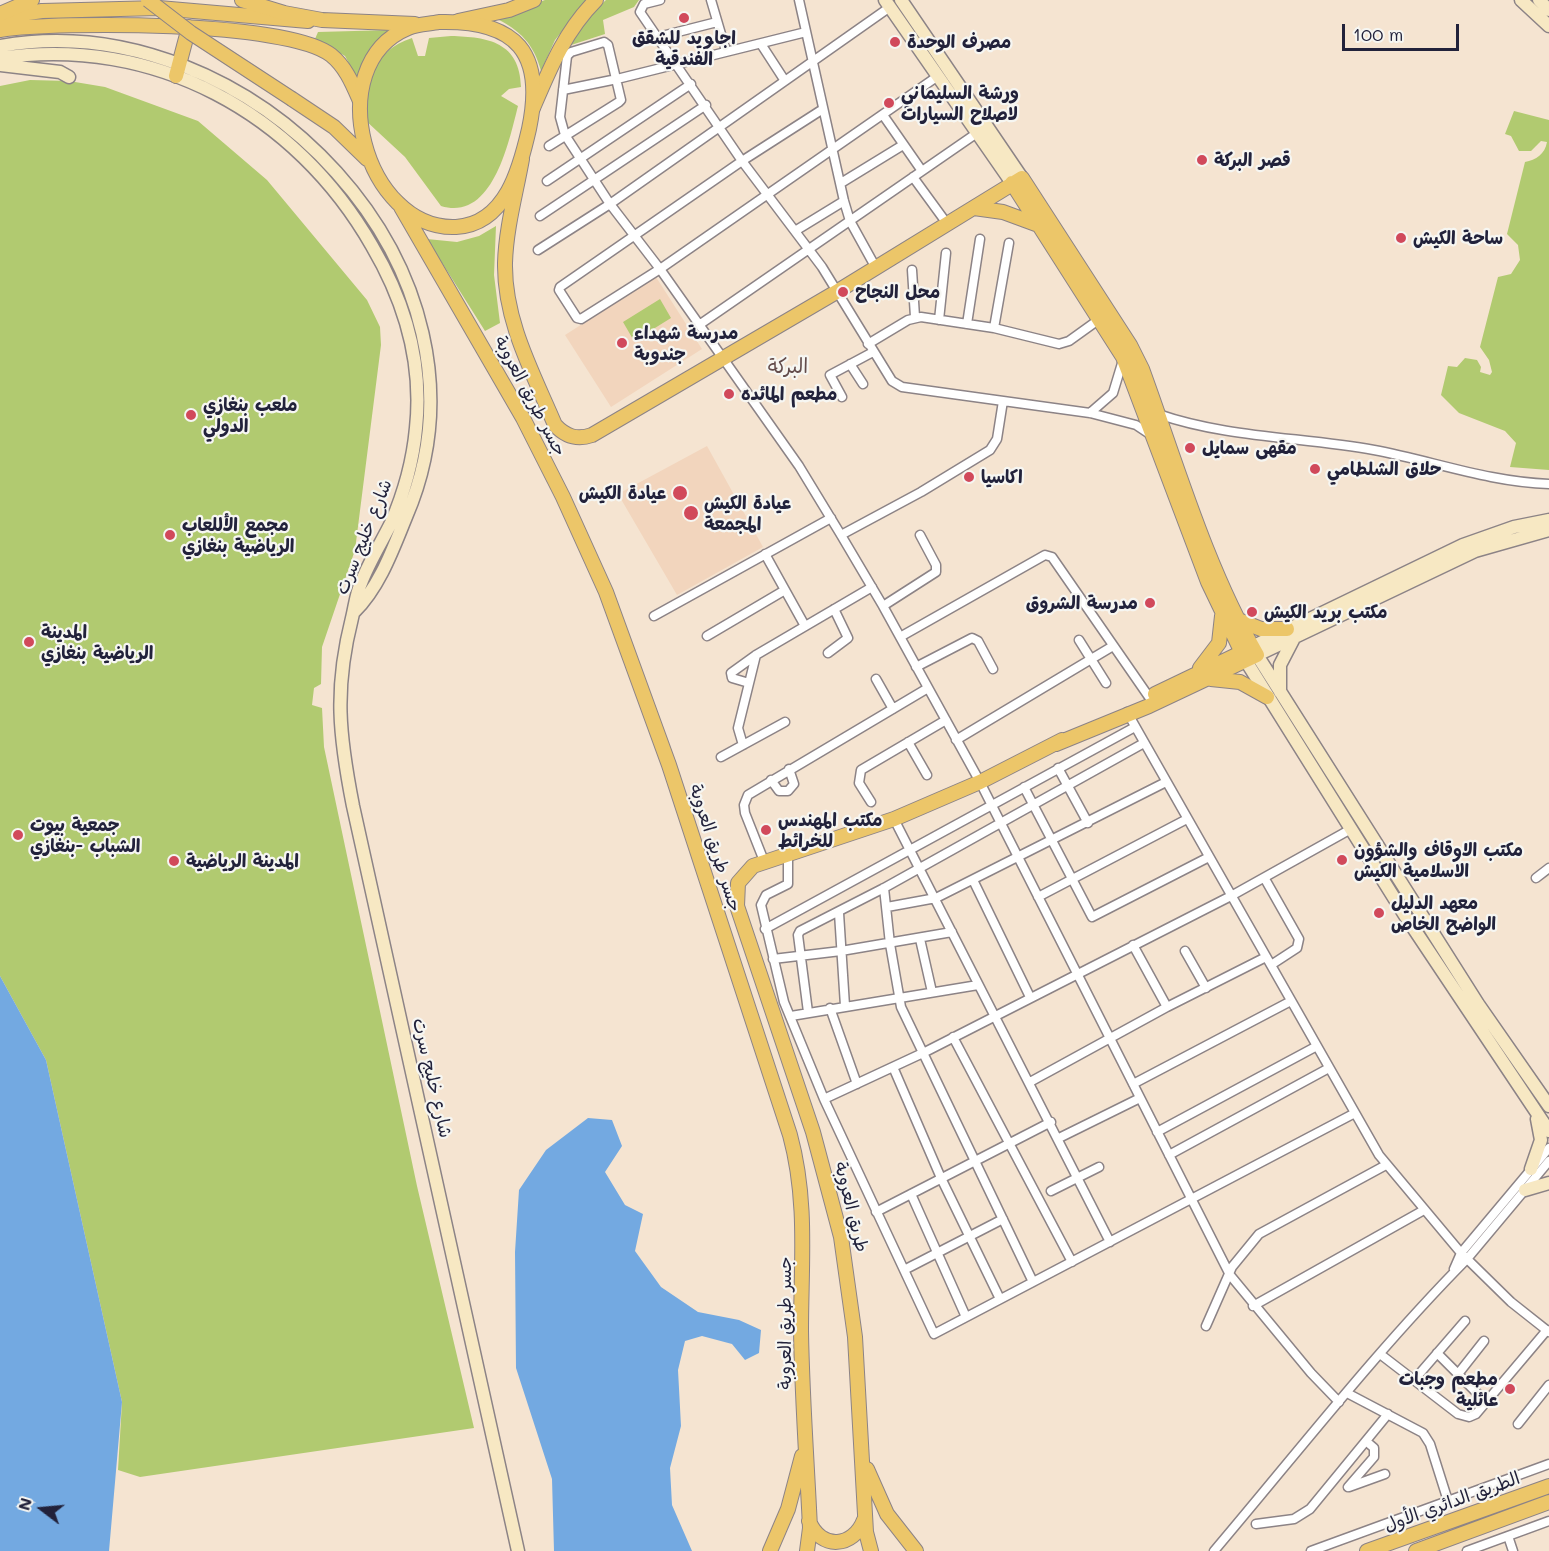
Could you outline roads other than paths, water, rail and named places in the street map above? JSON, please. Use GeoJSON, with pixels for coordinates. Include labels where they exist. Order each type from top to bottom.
{"type":"FeatureCollection","features":[{"type":"Feature","properties":{"kind":"main road"},"geometry":{"type":"LineString","coordinates":[[0,16],[32,0]]}},
{"type":"Feature","properties":{"kind":"main road"},"geometry":{"type":"LineString","coordinates":[[148,0],[191,33],[334,128],[371,163]]}},
{"type":"Feature","properties":{"kind":"main road"},"geometry":{"type":"LineString","coordinates":[[242,0],[284,13],[322,20]]}},
{"type":"Feature","properties":{"kind":"main road"},"geometry":{"type":"LineString","coordinates":[[0,16],[42,11],[159,8],[274,20],[424,24],[455,22],[510,10],[534,0]]}},
{"type":"Feature","properties":{"kind":"main road"},"geometry":{"type":"LineString","coordinates":[[533,108],[559,48],[576,22],[596,0]]}},
{"type":"Feature","properties":{"kind":"main road"},"geometry":{"type":"LineString","coordinates":[[1521,0],[1549,26]]}},
{"type":"Feature","properties":{"kind":"main road"},"geometry":{"type":"LineString","coordinates":[[1539,0],[1549,10]]}},
{"type":"Feature","properties":{"kind":"main road"},"geometry":{"type":"LineString","coordinates":[[892,2],[938,76],[978,133],[1017,181],[1041,226],[1101,318],[1123,357],[1222,614],[1281,696],[1472,994],[1549,1106]]}},
{"type":"Feature","properties":{"kind":"main road"},"geometry":{"type":"LineString","coordinates":[[892,2],[1116,321],[1142,369],[1212,562],[1267,697],[1406,917],[1549,1131]]}},
{"type":"Feature","properties":{"kind":"main road"},"geometry":{"type":"LineString","coordinates":[[455,22],[484,25],[508,37],[521,48],[534,75],[533,108],[506,250],[506,283],[510,314],[555,425],[561,431],[576,438],[592,435],[838,291],[1017,181]]}},
{"type":"Feature","properties":{"kind":"main road"},"geometry":{"type":"LineString","coordinates":[[424,24],[409,28],[379,48],[367,69],[360,101],[361,130],[371,163],[385,188],[401,207],[423,220],[455,227],[471,224],[499,205],[511,187],[522,159]]}},
{"type":"Feature","properties":{"kind":"main road"},"geometry":{"type":"LineString","coordinates":[[0,30],[48,26],[189,27],[276,38],[318,48],[342,65],[360,101]]}},
{"type":"Feature","properties":{"kind":"main road"},"geometry":{"type":"LineString","coordinates":[[178,70],[189,27]]}},
{"type":"Feature","properties":{"kind":"main road","name":"شارع خليج سرت"},"geometry":{"type":"LineString","coordinates":[[0,46],[33,42],[77,43],[128,50],[178,70],[255,117],[305,156],[343,199],[394,285],[403,308],[415,357],[416,428],[412,457],[398,506],[361,583],[354,612],[339,680],[338,700],[343,756],[518,1551]]}},
{"type":"Feature","properties":{"kind":"main road","name":"شارع خليج سرت"},"geometry":{"type":"LineString","coordinates":[[0,58],[48,54],[98,57],[178,70]]}},
{"type":"Feature","properties":{"kind":"main road"},"geometry":{"type":"LineString","coordinates":[[0,65],[60,72],[69,76]]}},
{"type":"Feature","properties":{"kind":"main road","name":"جسر طريق العروبة"},"geometry":{"type":"LineString","coordinates":[[401,207],[518,408],[592,560],[656,728],[790,1135],[801,1185],[804,1218],[801,1346],[809,1521],[807,1551]]}},
{"type":"Feature","properties":{"kind":"main road"},"geometry":{"type":"LineString","coordinates":[[974,208],[1003,212],[1041,226]]}},
{"type":"Feature","properties":{"kind":"main road"},"geometry":{"type":"LineString","coordinates":[[1129,717],[1149,697],[1250,654],[1463,545],[1514,527],[1549,520]]}},
{"type":"Feature","properties":{"kind":"main road"},"geometry":{"type":"LineString","coordinates":[[1236,619],[1261,629],[1290,634],[1466,555],[1509,539],[1549,530]]}},
{"type":"Feature","properties":{"kind":"main road"},"geometry":{"type":"LineString","coordinates":[[764,861],[894,819],[980,782],[1056,744],[1129,717],[1200,676],[1219,643],[1222,614]]}},
{"type":"Feature","properties":{"kind":"main road"},"geometry":{"type":"LineString","coordinates":[[1281,696],[1280,665],[1290,634]]}},
{"type":"Feature","properties":{"kind":"main road"},"geometry":{"type":"LineString","coordinates":[[1200,676],[1240,682],[1267,697]]}},
{"type":"Feature","properties":{"kind":"main road","name":"طريق العروبة"},"geometry":{"type":"LineString","coordinates":[[764,861],[753,866],[738,883],[737,906],[813,1132],[838,1220],[853,1312],[865,1518],[872,1551]]}},
{"type":"Feature","properties":{"kind":"main road"},"geometry":{"type":"LineString","coordinates":[[1533,1082],[1549,1095]]}},
{"type":"Feature","properties":{"kind":"main road"},"geometry":{"type":"LineString","coordinates":[[1531,1169],[1541,1140],[1535,1109]]}},
{"type":"Feature","properties":{"kind":"main road"},"geometry":{"type":"LineString","coordinates":[[1525,1190],[1549,1183]]}},
{"type":"Feature","properties":{"kind":"main road"},"geometry":{"type":"LineString","coordinates":[[770,1551],[788,1509],[806,1439]]}},
{"type":"Feature","properties":{"kind":"main road"},"geometry":{"type":"LineString","coordinates":[[861,1447],[879,1499],[896,1527],[916,1551]]}},
{"type":"Feature","properties":{"kind":"main road","name":"الطريق الدائري الأول"},"geometry":{"type":"LineString","coordinates":[[1367,1551],[1549,1486]]}},
{"type":"Feature","properties":{"kind":"main road","name":"الطريق الدائري الأول"},"geometry":{"type":"LineString","coordinates":[[1416,1551],[1549,1502]]}},
{"type":"Feature","properties":{"kind":"main road"},"geometry":{"type":"LineString","coordinates":[[809,1521],[819,1536],[838,1542],[853,1537],[865,1518]]}},
{"type":"Feature","properties":{"kind":"street"},"geometry":{"type":"LineString","coordinates":[[660,0],[644,4],[640,12],[678,64],[742,161],[809,248],[838,291],[892,381],[902,387],[1090,413],[1136,425],[1153,437]]}},
{"type":"Feature","properties":{"kind":"street"},"geometry":{"type":"LineString","coordinates":[[711,0],[726,51]]}},
{"type":"Feature","properties":{"kind":"street"},"geometry":{"type":"LineString","coordinates":[[801,0],[806,32],[844,201],[850,221],[876,268]]}},
{"type":"Feature","properties":{"kind":"street"},"geometry":{"type":"LineString","coordinates":[[538,250],[610,204],[813,61],[892,2]]}},
{"type":"Feature","properties":{"kind":"street"},"geometry":{"type":"LineString","coordinates":[[658,37],[717,21]]}},
{"type":"Feature","properties":{"kind":"street"},"geometry":{"type":"LineString","coordinates":[[563,90],[617,79],[806,32]]}},
{"type":"Feature","properties":{"kind":"street"},"geometry":{"type":"LineString","coordinates":[[549,146],[565,135],[621,100],[608,45],[602,42],[569,54],[560,117],[565,135],[610,204],[660,268],[799,466],[831,518],[883,606],[992,804],[1230,1275],[1254,1306],[1339,1402]]}},
{"type":"Feature","properties":{"kind":"street"},"geometry":{"type":"LineString","coordinates":[[761,44],[785,81]]}},
{"type":"Feature","properties":{"kind":"street"},"geometry":{"type":"LineString","coordinates":[[823,109],[742,161],[560,287],[559,290],[577,318],[581,319],[660,268],[938,76]]}},
{"type":"Feature","properties":{"kind":"street"},"geometry":{"type":"LineString","coordinates":[[547,181],[691,84]]}},
{"type":"Feature","properties":{"kind":"street"},"geometry":{"type":"LineString","coordinates":[[540,216],[706,105]]}},
{"type":"Feature","properties":{"kind":"street"},"geometry":{"type":"LineString","coordinates":[[883,115],[922,171]]}},
{"type":"Feature","properties":{"kind":"street"},"geometry":{"type":"LineString","coordinates":[[699,325],[978,133]]}},
{"type":"Feature","properties":{"kind":"street"},"geometry":{"type":"LineString","coordinates":[[841,183],[903,145]]}},
{"type":"Feature","properties":{"kind":"street"},"geometry":{"type":"LineString","coordinates":[[913,177],[948,225]]}},
{"type":"Feature","properties":{"kind":"street"},"geometry":{"type":"LineString","coordinates":[[795,231],[844,201]]}},
{"type":"Feature","properties":{"kind":"street"},"geometry":{"type":"LineString","coordinates":[[967,324],[980,239]]}},
{"type":"Feature","properties":{"kind":"street"},"geometry":{"type":"LineString","coordinates":[[994,328],[1009,243]]}},
{"type":"Feature","properties":{"kind":"street"},"geometry":{"type":"LineString","coordinates":[[939,320],[946,253]]}},
{"type":"Feature","properties":{"kind":"street"},"geometry":{"type":"LineString","coordinates":[[912,270],[915,317]]}},
{"type":"Feature","properties":{"kind":"street"},"geometry":{"type":"LineString","coordinates":[[842,398],[830,375],[850,364],[915,317],[994,328],[1059,344],[1069,340],[1101,318]]}},
{"type":"Feature","properties":{"kind":"street"},"geometry":{"type":"LineString","coordinates":[[1090,413],[1113,393],[1123,357]]}},
{"type":"Feature","properties":{"kind":"street"},"geometry":{"type":"LineString","coordinates":[[850,364],[863,384]]}},
{"type":"Feature","properties":{"kind":"street"},"geometry":{"type":"LineString","coordinates":[[841,535],[921,492],[990,450],[997,439],[1003,401]]}},
{"type":"Feature","properties":{"kind":"street"},"geometry":{"type":"LineString","coordinates":[[1158,414],[1196,427],[1296,438],[1375,450],[1501,479],[1549,484]]}},
{"type":"Feature","properties":{"kind":"street"},"geometry":{"type":"LineString","coordinates":[[654,616],[831,518]]}},
{"type":"Feature","properties":{"kind":"street"},"geometry":{"type":"LineString","coordinates":[[883,606],[936,572],[936,565],[920,535]]}},
{"type":"Feature","properties":{"kind":"street"},"geometry":{"type":"LineString","coordinates":[[765,554],[806,626]]}},
{"type":"Feature","properties":{"kind":"street"},"geometry":{"type":"LineString","coordinates":[[900,637],[1045,555],[1052,557],[1149,697]]}},
{"type":"Feature","properties":{"kind":"street"},"geometry":{"type":"LineString","coordinates":[[749,683],[732,678],[731,673],[756,655],[872,587]]}},
{"type":"Feature","properties":{"kind":"street"},"geometry":{"type":"LineString","coordinates":[[707,636],[785,590]]}},
{"type":"Feature","properties":{"kind":"street"},"geometry":{"type":"LineString","coordinates":[[828,653],[848,638],[834,609]]}},
{"type":"Feature","properties":{"kind":"street"},"geometry":{"type":"LineString","coordinates":[[916,667],[972,638],[978,641],[993,669]]}},
{"type":"Feature","properties":{"kind":"street"},"geometry":{"type":"LineString","coordinates":[[1079,640],[1106,683]]}},
{"type":"Feature","properties":{"kind":"street"},"geometry":{"type":"LineString","coordinates":[[956,740],[1113,646]]}},
{"type":"Feature","properties":{"kind":"street"},"geometry":{"type":"LineString","coordinates":[[743,745],[738,728],[756,655]]}},
{"type":"Feature","properties":{"kind":"street"},"geometry":{"type":"LineString","coordinates":[[876,679],[893,709]]}},
{"type":"Feature","properties":{"kind":"street"},"geometry":{"type":"LineString","coordinates":[[764,861],[744,805],[751,793],[928,688]]}},
{"type":"Feature","properties":{"kind":"street"},"geometry":{"type":"LineString","coordinates":[[765,929],[1058,768],[1129,717],[1386,1165],[1464,1256],[1511,1302],[1548,1331],[1473,1416],[1461,1416],[1380,1354]]}},
{"type":"Feature","properties":{"kind":"street"},"geometry":{"type":"LineString","coordinates":[[871,802],[859,783],[859,773],[946,720]]}},
{"type":"Feature","properties":{"kind":"street"},"geometry":{"type":"LineString","coordinates":[[721,757],[785,722]]}},
{"type":"Feature","properties":{"kind":"street"},"geometry":{"type":"LineString","coordinates":[[908,742],[927,775]]}},
{"type":"Feature","properties":{"kind":"street"},"geometry":{"type":"LineString","coordinates":[[808,1012],[799,932],[839,913],[1144,743]]}},
{"type":"Feature","properties":{"kind":"street"},"geometry":{"type":"LineString","coordinates":[[1058,768],[1088,823]]}},
{"type":"Feature","properties":{"kind":"street"},"geometry":{"type":"LineString","coordinates":[[771,780],[779,791],[788,791],[794,784],[789,769]]}},
{"type":"Feature","properties":{"kind":"street"},"geometry":{"type":"LineString","coordinates":[[887,907],[936,898],[1166,782]]}},
{"type":"Feature","properties":{"kind":"street"},"geometry":{"type":"LineString","coordinates":[[1024,787],[1092,917],[1209,857]]}},
{"type":"Feature","properties":{"kind":"street"},"geometry":{"type":"LineString","coordinates":[[894,819],[1051,1122],[1110,1242]]}},
{"type":"Feature","properties":{"kind":"street"},"geometry":{"type":"LineString","coordinates":[[1038,897],[1187,819]]}},
{"type":"Feature","properties":{"kind":"street"},"geometry":{"type":"LineString","coordinates":[[824,1099],[925,1053],[994,1015],[1265,879],[1351,829]]}},
{"type":"Feature","properties":{"kind":"street"},"geometry":{"type":"LineString","coordinates":[[788,853],[788,885],[766,895],[762,901],[765,929],[784,1002],[824,1099],[934,1334],[1355,1113]]}},
{"type":"Feature","properties":{"kind":"street"},"geometry":{"type":"LineString","coordinates":[[1536,878],[1549,868]]}},
{"type":"Feature","properties":{"kind":"street"},"geometry":{"type":"LineString","coordinates":[[1030,1082],[1167,1007],[1297,948],[1299,939],[1265,879]]}},
{"type":"Feature","properties":{"kind":"street"},"geometry":{"type":"LineString","coordinates":[[973,880],[1030,997]]}},
{"type":"Feature","properties":{"kind":"street"},"geometry":{"type":"LineString","coordinates":[[884,888],[898,997],[1033,1282]]}},
{"type":"Feature","properties":{"kind":"street"},"geometry":{"type":"LineString","coordinates":[[839,913],[845,1006]]}},
{"type":"Feature","properties":{"kind":"street"},"geometry":{"type":"LineString","coordinates":[[773,959],[890,944],[952,932]]}},
{"type":"Feature","properties":{"kind":"street"},"geometry":{"type":"LineString","coordinates":[[920,939],[932,992]]}},
{"type":"Feature","properties":{"kind":"street"},"geometry":{"type":"LineString","coordinates":[[1133,945],[1167,1007]]}},
{"type":"Feature","properties":{"kind":"street"},"geometry":{"type":"LineString","coordinates":[[1185,951],[1206,988]]}},
{"type":"Feature","properties":{"kind":"street"},"geometry":{"type":"LineString","coordinates":[[791,1016],[978,985]]}},
{"type":"Feature","properties":{"kind":"street"},"geometry":{"type":"LineString","coordinates":[[1133,1084],[1291,1002]]}},
{"type":"Feature","properties":{"kind":"street"},"geometry":{"type":"LineString","coordinates":[[830,1008],[857,1084]]}},
{"type":"Feature","properties":{"kind":"street"},"geometry":{"type":"LineString","coordinates":[[953,1037],[1072,1262]]}},
{"type":"Feature","properties":{"kind":"street"},"geometry":{"type":"LineString","coordinates":[[1157,1132],[1317,1046]]}},
{"type":"Feature","properties":{"kind":"street"},"geometry":{"type":"LineString","coordinates":[[893,1067],[941,1178],[1000,1299]]}},
{"type":"Feature","properties":{"kind":"street"},"geometry":{"type":"LineString","coordinates":[[1169,1155],[1329,1068]]}},
{"type":"Feature","properties":{"kind":"street"},"geometry":{"type":"LineString","coordinates":[[1059,1138],[1140,1098]]}},
{"type":"Feature","properties":{"kind":"street"},"geometry":{"type":"LineString","coordinates":[[876,1212],[1051,1122]]}},
{"type":"Feature","properties":{"kind":"street"},"geometry":{"type":"LineString","coordinates":[[1214,1551],[1454,1269],[1549,1148]]}},
{"type":"Feature","properties":{"kind":"street"},"geometry":{"type":"LineString","coordinates":[[1464,1256],[1549,1161]]}},
{"type":"Feature","properties":{"kind":"street"},"geometry":{"type":"LineString","coordinates":[[1206,1326],[1237,1259],[1266,1229],[1386,1165]]}},
{"type":"Feature","properties":{"kind":"street"},"geometry":{"type":"LineString","coordinates":[[1051,1191],[1099,1167]]}},
{"type":"Feature","properties":{"kind":"street"},"geometry":{"type":"LineString","coordinates":[[911,1194],[966,1317]]}},
{"type":"Feature","properties":{"kind":"street"},"geometry":{"type":"LineString","coordinates":[[1254,1306],[1424,1210]]}},
{"type":"Feature","properties":{"kind":"street"},"geometry":{"type":"LineString","coordinates":[[904,1270],[1003,1219]]}},
{"type":"Feature","properties":{"kind":"street"},"geometry":{"type":"LineString","coordinates":[[1414,1380],[1465,1321]]}},
{"type":"Feature","properties":{"kind":"street"},"geometry":{"type":"LineString","coordinates":[[1458,1374],[1484,1341]]}},
{"type":"Feature","properties":{"kind":"street"},"geometry":{"type":"LineString","coordinates":[[1437,1353],[1486,1402]]}},
{"type":"Feature","properties":{"kind":"street"},"geometry":{"type":"LineString","coordinates":[[1518,1424],[1549,1385]]}},
{"type":"Feature","properties":{"kind":"street"},"geometry":{"type":"LineString","coordinates":[[1347,1393],[1418,1430],[1427,1438],[1448,1501]]}},
{"type":"Feature","properties":{"kind":"street"},"geometry":{"type":"LineString","coordinates":[[1256,1524],[1294,1519],[1303,1515],[1336,1481],[1388,1414]]}},
{"type":"Feature","properties":{"kind":"street"},"geometry":{"type":"LineString","coordinates":[[1348,1487],[1374,1457],[1374,1448],[1366,1442]]}},
{"type":"Feature","properties":{"kind":"street"},"geometry":{"type":"LineString","coordinates":[[1311,1551],[1549,1464]]}},
{"type":"Feature","properties":{"kind":"street"},"geometry":{"type":"LineString","coordinates":[[1336,1481],[1348,1487],[1385,1474]]}},
{"type":"Feature","properties":{"kind":"street"},"geometry":{"type":"LineString","coordinates":[[1467,1551],[1549,1521]]}},
{"type":"Feature","properties":{"kind":"street"},"geometry":{"type":"LineString","coordinates":[[1508,1536],[1513,1551]]}},
{"type":"Feature","properties":{"kind":"water"},"geometry":{"type":"Polygon","coordinates":[[[0,976],[46,1060],[122,1402],[109,1551],[0,1551],[0,976]]]}},
{"type":"Feature","properties":{"kind":"water"},"geometry":{"type":"Polygon","coordinates":[[[588,1118],[612,1120],[622,1146],[605,1172],[625,1205],[643,1214],[635,1251],[661,1287],[698,1312],[739,1320],[761,1330],[759,1353],[745,1360],[732,1344],[702,1336],[685,1341],[678,1370],[681,1426],[670,1468],[672,1505],[692,1551],[554,1551],[552,1479],[516,1368],[515,1252],[519,1190],[546,1150],[588,1118]]]}},
{"type":"Feature","properties":{"kind":"place","name":"اجاويد للشقق الفندقية"},"geometry":{"type":"Point","coordinates":[684,18]}},
{"type":"Feature","properties":{"kind":"place","name":"مصرف الوحدة"},"geometry":{"type":"Point","coordinates":[895,42]}},
{"type":"Feature","properties":{"kind":"place","name":"ورشة السليماني لاصلاح السيارات"},"geometry":{"type":"Point","coordinates":[889,103]}},
{"type":"Feature","properties":{"kind":"place","name":"قصر البركة"},"geometry":{"type":"Point","coordinates":[1202,160]}},
{"type":"Feature","properties":{"kind":"place","name":"ساحة الكيش"},"geometry":{"type":"Point","coordinates":[1401,238]}},
{"type":"Feature","properties":{"kind":"place","name":"محل النجاح"},"geometry":{"type":"Point","coordinates":[843,292]}},
{"type":"Feature","properties":{"kind":"place","name":"مدرسة شهداء جندوبة"},"geometry":{"type":"Point","coordinates":[622,343]}},
{"type":"Feature","properties":{"kind":"place","name":"مطعم المائده"},"geometry":{"type":"Point","coordinates":[729,394]}},
{"type":"Feature","properties":{"kind":"place","name":"ملعب بنغازي الدولي"},"geometry":{"type":"Point","coordinates":[191,415]}},
{"type":"Feature","properties":{"kind":"place","name":"مقهى سمايل"},"geometry":{"type":"Point","coordinates":[1190,448]}},
{"type":"Feature","properties":{"kind":"place","name":"حلاق الشلطامي"},"geometry":{"type":"Point","coordinates":[1315,469]}},
{"type":"Feature","properties":{"kind":"place","name":"اكاسيا"},"geometry":{"type":"Point","coordinates":[969,477]}},
{"type":"Feature","properties":{"kind":"place","name":"عيادة الكيش"},"geometry":{"type":"Point","coordinates":[680,493]}},
{"type":"Feature","properties":{"kind":"place","name":"عيادة الكيش المجمعة"},"geometry":{"type":"Point","coordinates":[691,513]}},
{"type":"Feature","properties":{"kind":"place","name":"مجمع الأللعاب الرياضية بنغازي"},"geometry":{"type":"Point","coordinates":[170,535]}},
{"type":"Feature","properties":{"kind":"place","name":"مدرسة الشروق"},"geometry":{"type":"Point","coordinates":[1150,603]}},
{"type":"Feature","properties":{"kind":"place","name":"مكتب بريد الكيش"},"geometry":{"type":"Point","coordinates":[1252,612]}},
{"type":"Feature","properties":{"kind":"place","name":"المدينة الرياضية بنغازي"},"geometry":{"type":"Point","coordinates":[29,642]}},
{"type":"Feature","properties":{"kind":"place","name":"مكتب المهندس للخرائط"},"geometry":{"type":"Point","coordinates":[766,830]}},
{"type":"Feature","properties":{"kind":"place","name":"جمعية بيوت الشباب -بنغازي"},"geometry":{"type":"Point","coordinates":[18,835]}},
{"type":"Feature","properties":{"kind":"place","name":"مكتب الاوقاف والشؤون الاسلامية الكيش"},"geometry":{"type":"Point","coordinates":[1342,860]}},
{"type":"Feature","properties":{"kind":"place","name":"المدينة الرياضية"},"geometry":{"type":"Point","coordinates":[174,861]}},
{"type":"Feature","properties":{"kind":"place","name":"معهد الدليل الواضح الخاص"},"geometry":{"type":"Point","coordinates":[1379,913]}},
{"type":"Feature","properties":{"kind":"place","name":"مطعم وجبات عائلية"},"geometry":{"type":"Point","coordinates":[1510,1389]}},
{"type":"Feature","properties":{"kind":"district","name":"البركة"},"geometry":{"type":"Point","coordinates":[788,367]}}]}
